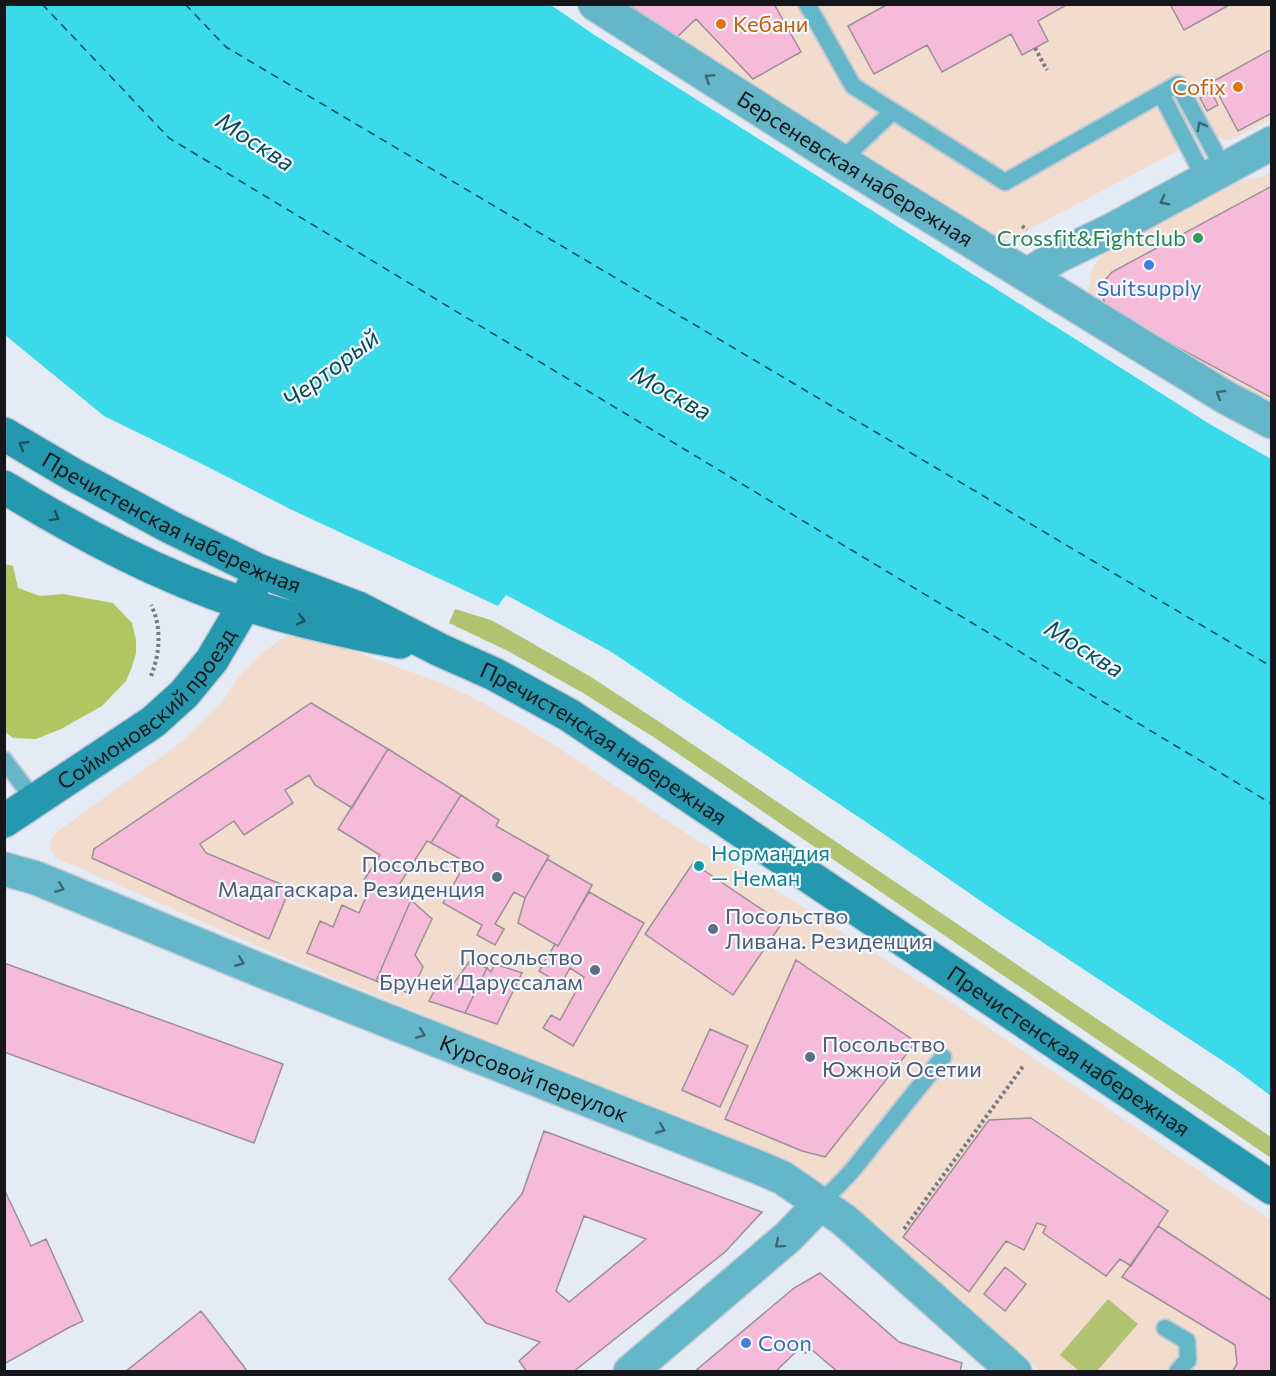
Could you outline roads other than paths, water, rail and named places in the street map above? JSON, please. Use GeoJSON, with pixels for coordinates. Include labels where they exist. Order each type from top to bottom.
{"type":"FeatureCollection","features":[{"type":"Feature","properties":{"kind":"main road","name":"Пречистенская набережная"},"geometry":{"type":"LineString","coordinates":[[4,434],[91,485],[170,527],[260,571],[358,608],[440,650],[494,674],[569,715],[1272,1188]]}},
{"type":"Feature","properties":{"kind":"main road","name":"Пречистенская набережная"},"geometry":{"type":"LineString","coordinates":[[4,487],[49,515],[152,568],[245,604],[348,632],[440,650]]}},
{"type":"Feature","properties":{"kind":"main road","name":"Соймоновский проезд"},"geometry":{"type":"LineString","coordinates":[[4,821],[153,722],[184,694],[212,660],[245,604],[260,571]]}},
{"type":"Feature","properties":{"kind":"street","name":"Берсеневская набережная"},"geometry":{"type":"LineString","coordinates":[[595,4],[841,161],[1225,397],[1272,422]]}},
{"type":"Feature","properties":{"kind":"street"},"geometry":{"type":"LineString","coordinates":[[1027,275],[1060,255],[1272,143]]}},
{"type":"Feature","properties":{"kind":"street","name":"Курсовой переулок"},"geometry":{"type":"LineString","coordinates":[[4,869],[36,878],[783,1179],[844,1220],[1003,1368]]}},
{"type":"Feature","properties":{"kind":"street"},"geometry":{"type":"LineString","coordinates":[[630,1371],[788,1237],[821,1203]]}},
{"type":"Feature","properties":{"kind":"lane"},"geometry":{"type":"LineString","coordinates":[[807,4],[853,86],[1005,182],[1178,84],[1214,174]]}},
{"type":"Feature","properties":{"kind":"lane"},"geometry":{"type":"LineString","coordinates":[[1161,94],[1214,174]]}},
{"type":"Feature","properties":{"kind":"lane"},"geometry":{"type":"LineString","coordinates":[[841,161],[892,111]]}},
{"type":"Feature","properties":{"kind":"lane"},"geometry":{"type":"LineString","coordinates":[[4,760],[35,801]]}},
{"type":"Feature","properties":{"kind":"lane"},"geometry":{"type":"LineString","coordinates":[[821,1203],[851,1172],[943,1057]]}},
{"type":"Feature","properties":{"kind":"lane"},"geometry":{"type":"LineString","coordinates":[[1165,1328],[1187,1341],[1188,1360],[1177,1371]]}},
{"type":"Feature","properties":{"kind":"water"},"geometry":{"type":"Polygon","coordinates":[[[4,5],[551,5],[593,34],[1208,423],[1271,459],[1271,1096],[1235,1069],[1001,915],[610,651],[506,595],[498,606],[290,509],[104,416],[5,335],[4,5]]]}},
{"type":"Feature","properties":{"kind":"place","name":"Кебани"},"geometry":{"type":"Point","coordinates":[721,24]}},
{"type":"Feature","properties":{"kind":"place","name":"Cofix"},"geometry":{"type":"Point","coordinates":[1238,87]}},
{"type":"Feature","properties":{"kind":"place","name":"Crossfit&Fightclub"},"geometry":{"type":"Point","coordinates":[1198,238]}},
{"type":"Feature","properties":{"kind":"place","name":"Suitsupply"},"geometry":{"type":"Point","coordinates":[1149,265]}},
{"type":"Feature","properties":{"kind":"place","name":"Нормандия — Неман"},"geometry":{"type":"Point","coordinates":[699,866]}},
{"type":"Feature","properties":{"kind":"place","name":"Посольство Мадагаскара. Резиденция"},"geometry":{"type":"Point","coordinates":[497,877]}},
{"type":"Feature","properties":{"kind":"place","name":"Посольство Ливана. Резиденция"},"geometry":{"type":"Point","coordinates":[713,929]}},
{"type":"Feature","properties":{"kind":"place","name":"Посольство Бруней Даруссалам"},"geometry":{"type":"Point","coordinates":[595,970]}},
{"type":"Feature","properties":{"kind":"place","name":"Посольство Южной Осетии"},"geometry":{"type":"Point","coordinates":[810,1057]}},
{"type":"Feature","properties":{"kind":"place","name":"Coon"},"geometry":{"type":"Point","coordinates":[746,1343]}},
{"type":"Feature","properties":{"kind":"water label","name":"Москва"},"geometry":{"type":"Point","coordinates":[255,142]}},
{"type":"Feature","properties":{"kind":"water label","name":"Черторый"},"geometry":{"type":"Point","coordinates":[331,369]}},
{"type":"Feature","properties":{"kind":"water label","name":"Москва"},"geometry":{"type":"Point","coordinates":[671,393]}},
{"type":"Feature","properties":{"kind":"water label","name":"Москва"},"geometry":{"type":"Point","coordinates":[1084,649]}}]}
